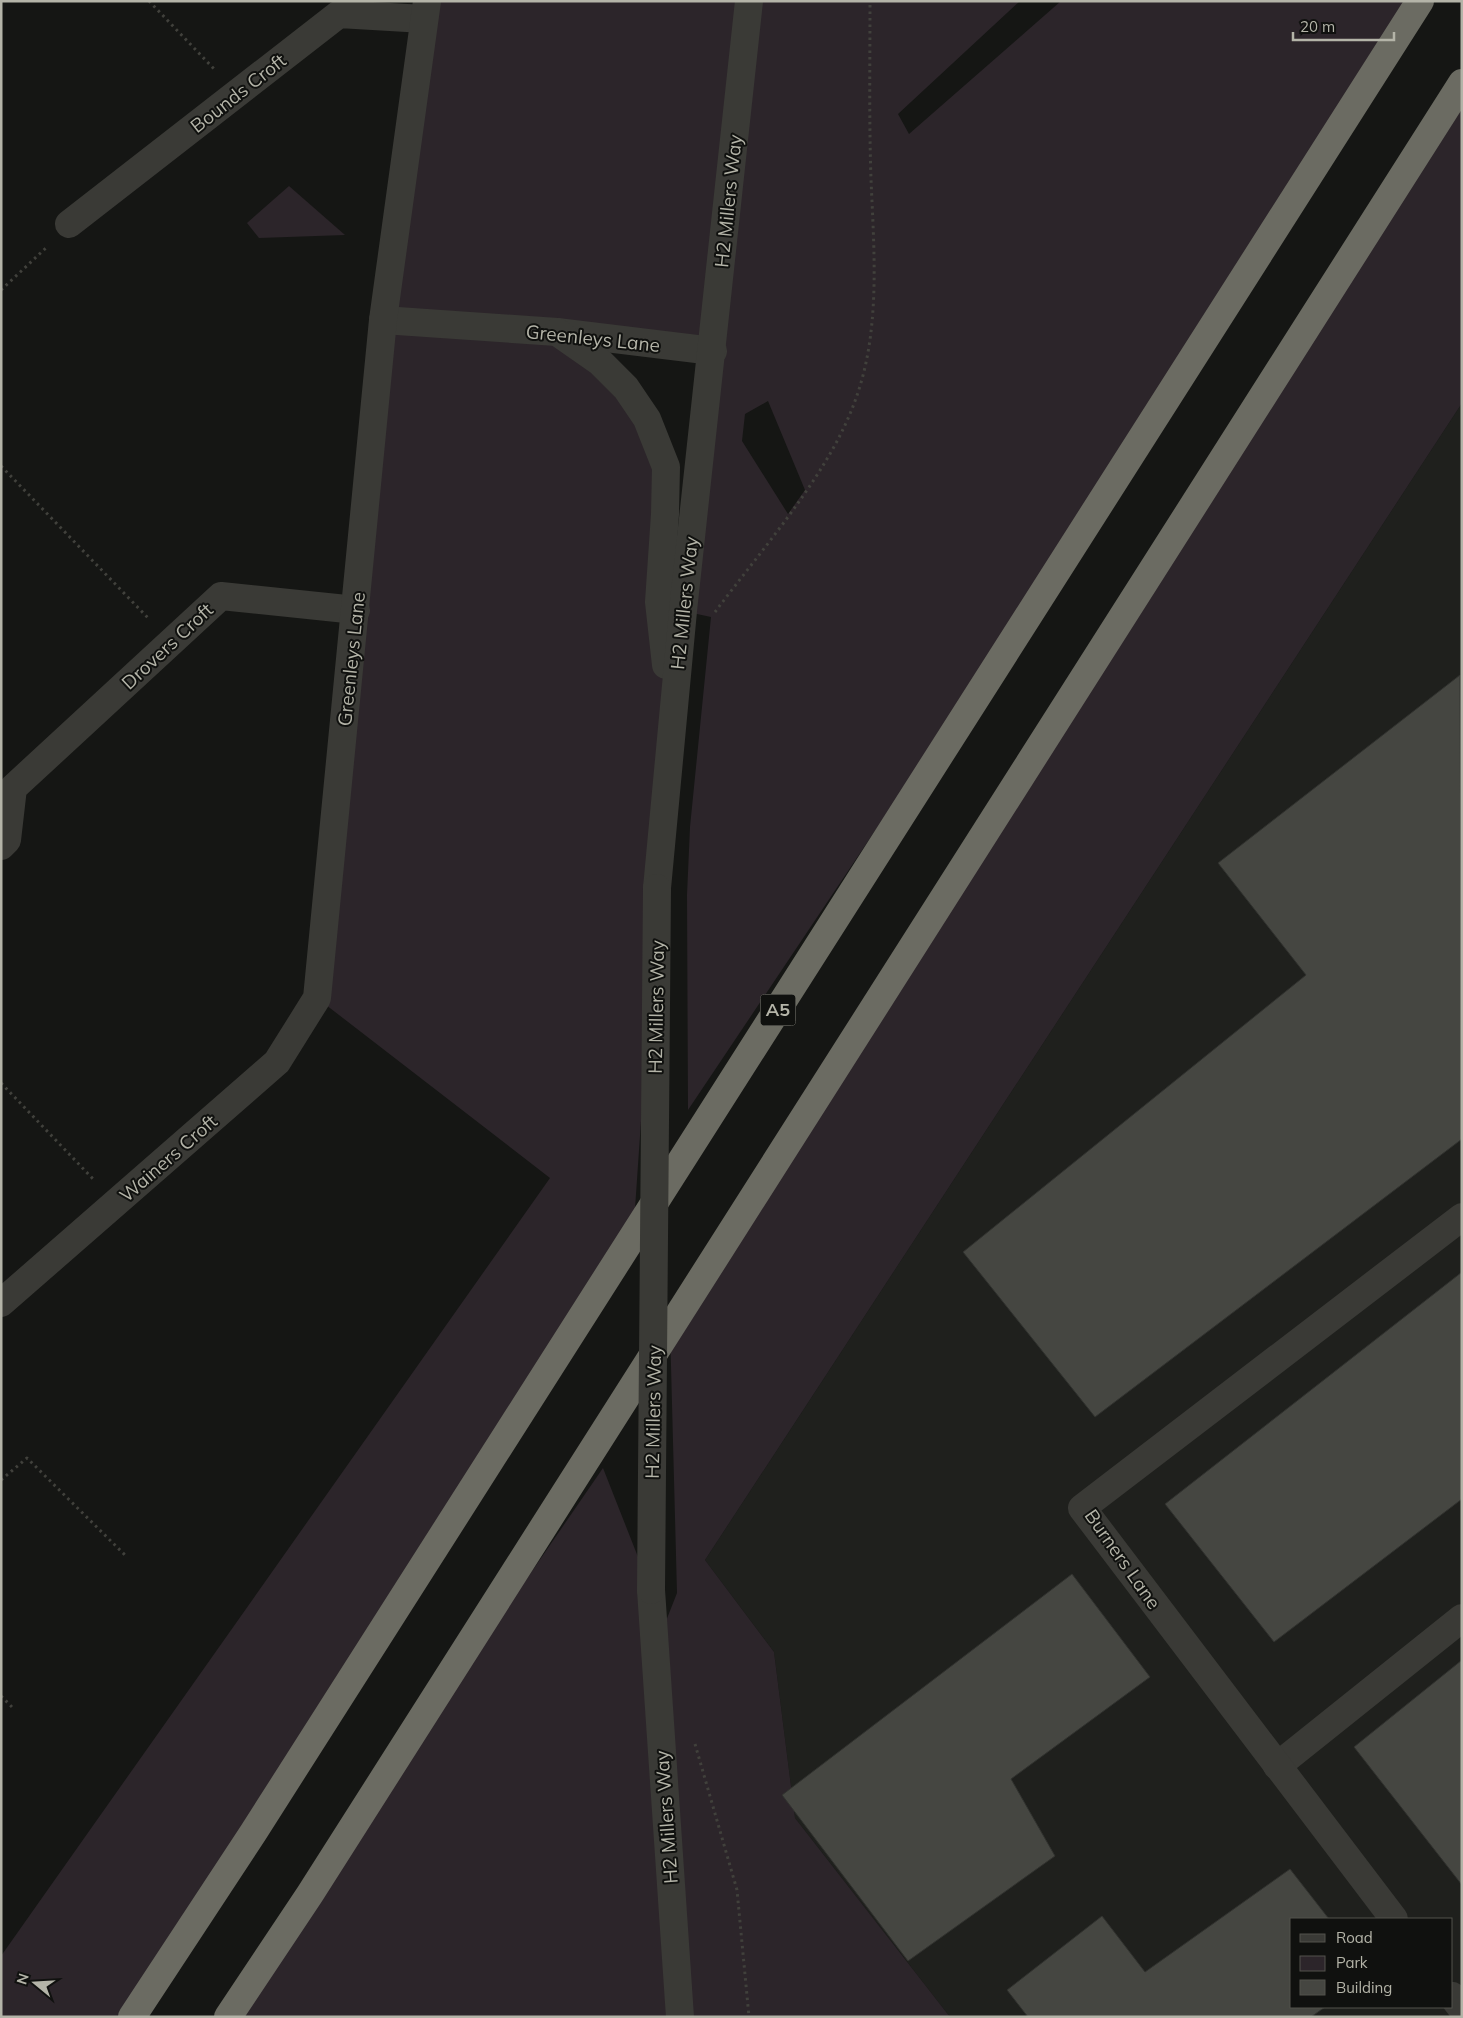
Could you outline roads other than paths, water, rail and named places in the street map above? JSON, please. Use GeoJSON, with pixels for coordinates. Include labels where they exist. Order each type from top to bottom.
{"type":"FeatureCollection","features":[{"type":"Feature","properties":{"kind":"highway","name":"A5"},"geometry":{"type":"LineString","coordinates":[[132,2017],[269,1808],[1420,1]]}},
{"type":"Feature","properties":{"kind":"highway"},"geometry":{"type":"LineString","coordinates":[[228,2017],[310,1894],[1462,83]]}},
{"type":"Feature","properties":{"kind":"street","name":"H2 Millers Way"},"geometry":{"type":"LineString","coordinates":[[680,2017],[651,1590],[657,888],[672,716],[750,1]]}},
{"type":"Feature","properties":{"kind":"street","name":"Greenleys Lane"},"geometry":{"type":"LineString","coordinates":[[317,998],[383,320],[426,10]]}},
{"type":"Feature","properties":{"kind":"street","name":"Bounds Croft"},"geometry":{"type":"LineString","coordinates":[[70,224],[339,14],[426,10]]}},
{"type":"Feature","properties":{"kind":"street","name":"Greenleys Lane"},"geometry":{"type":"LineString","coordinates":[[383,320],[557,332],[713,351]]}},
{"type":"Feature","properties":{"kind":"street"},"geometry":{"type":"LineString","coordinates":[[557,332],[600,362],[626,388],[647,419],[666,467],[659,602],[672,716]]}},
{"type":"Feature","properties":{"kind":"street","name":"Drovers Croft"},"geometry":{"type":"LineString","coordinates":[[1,846],[8,840],[12,788],[221,596],[356,610]]}},
{"type":"Feature","properties":{"kind":"street","name":"Wainers Croft"},"geometry":{"type":"LineString","coordinates":[[1,1303],[277,1062],[317,998]]}},
{"type":"Feature","properties":{"kind":"street","name":"Burners Lane"},"geometry":{"type":"LineString","coordinates":[[1393,1918],[1082,1508],[1462,1217]]}},
{"type":"Feature","properties":{"kind":"street"},"geometry":{"type":"LineString","coordinates":[[1277,1766],[1462,1618]]}},
{"type":"Feature","properties":{"kind":"street"},"geometry":{"type":"LineString","coordinates":[[1453,1997],[1462,2009]]}}]}
